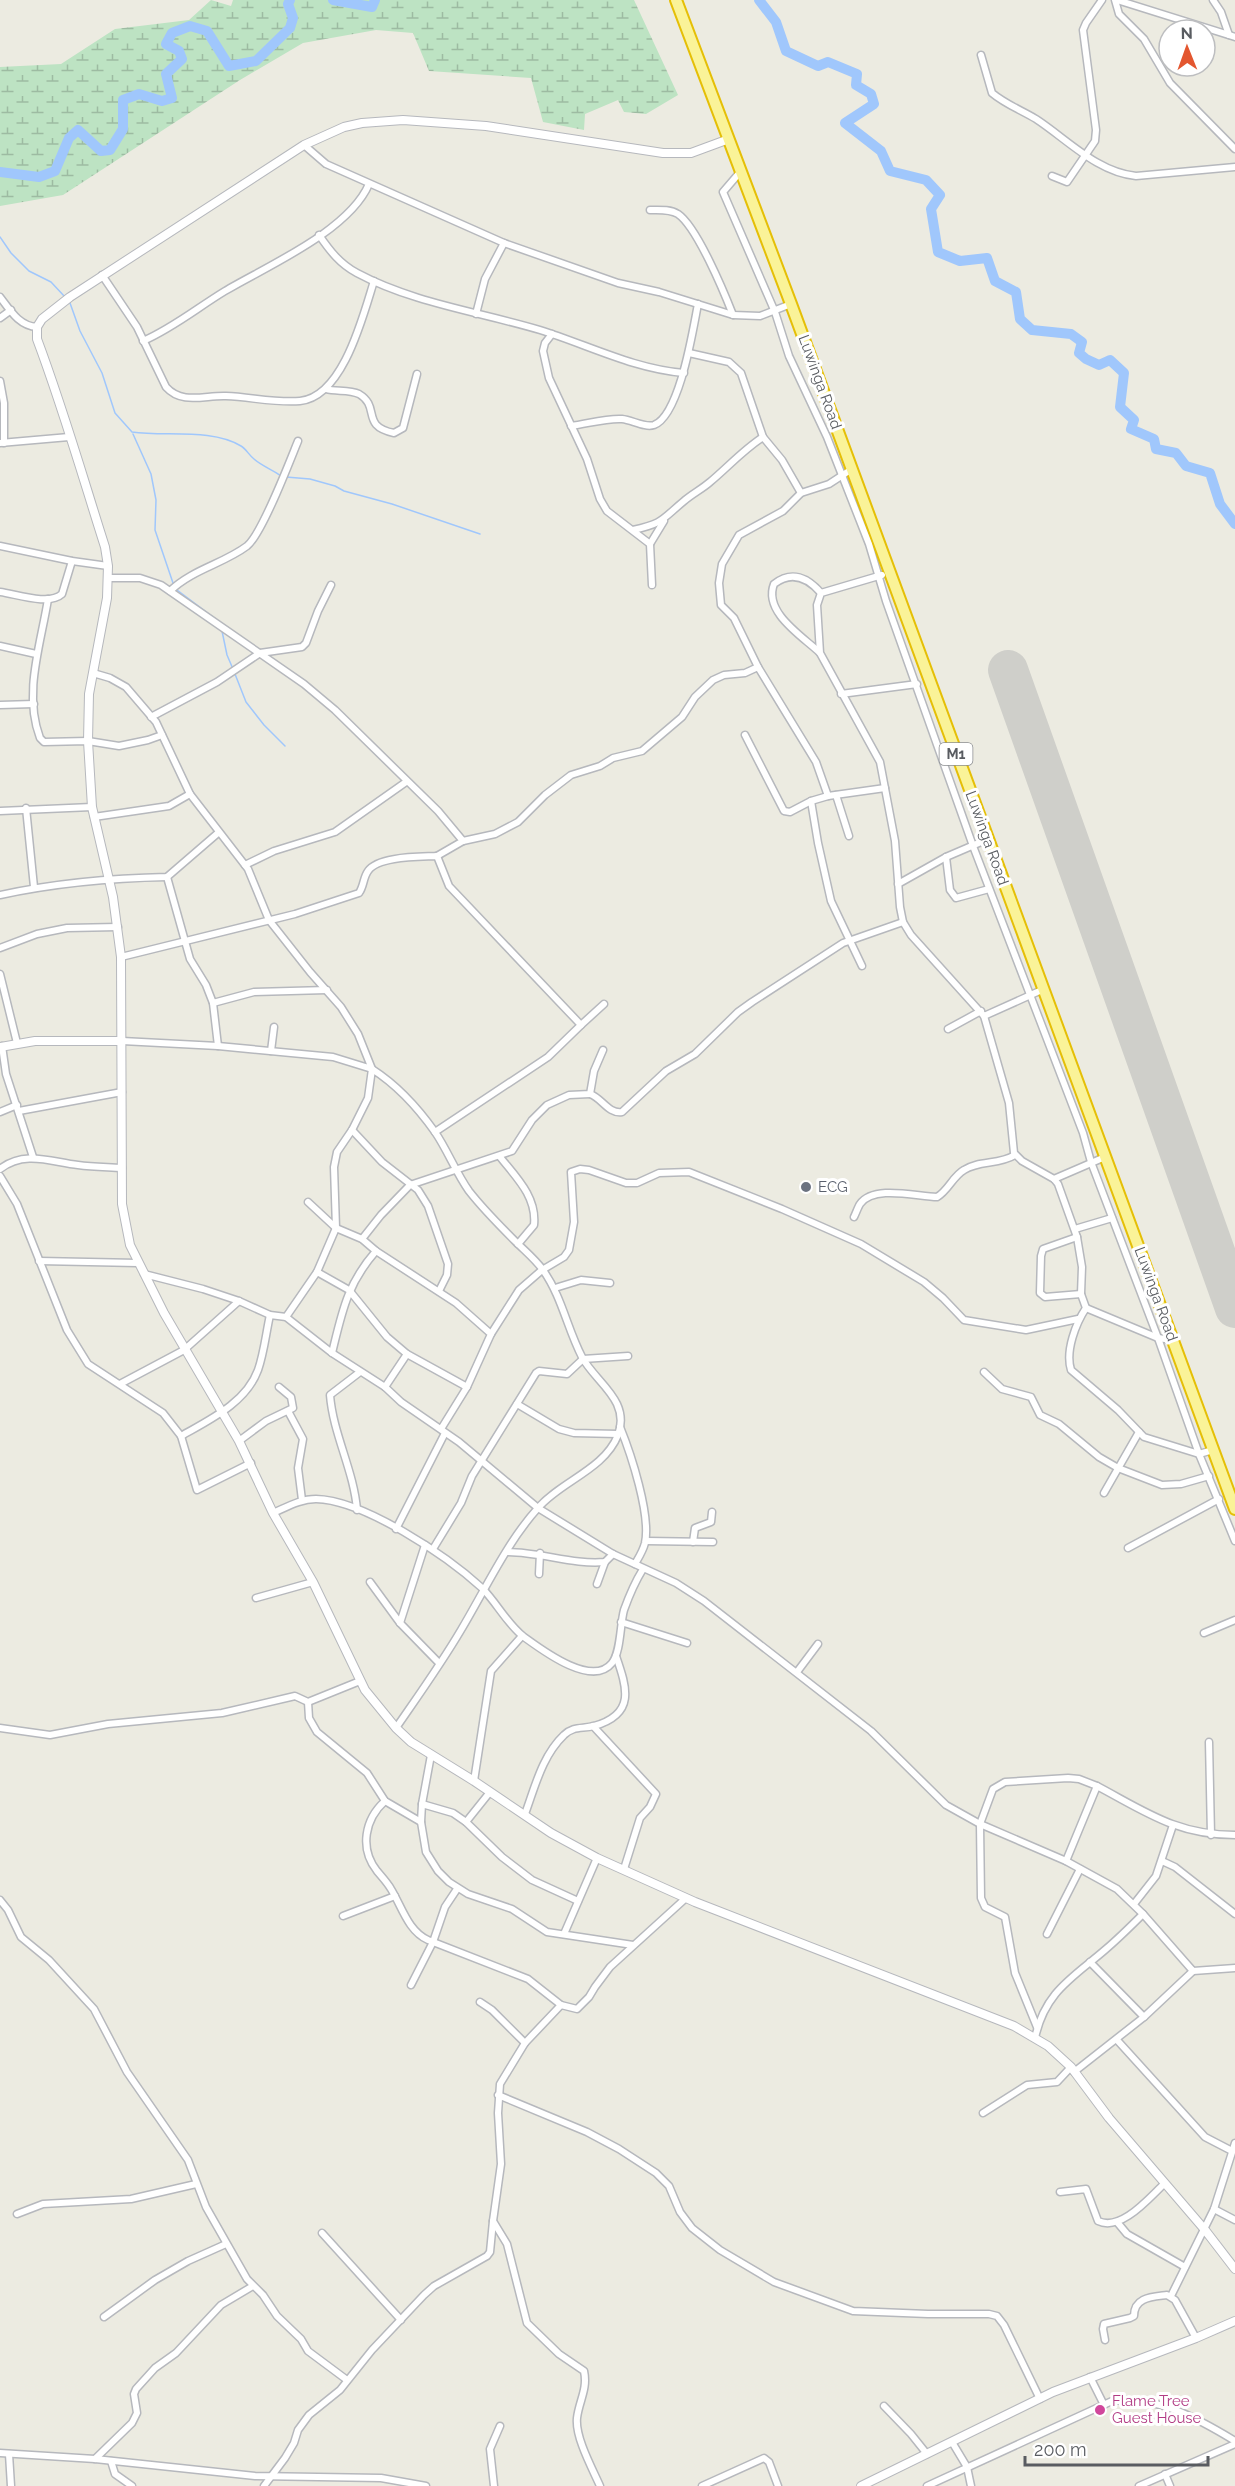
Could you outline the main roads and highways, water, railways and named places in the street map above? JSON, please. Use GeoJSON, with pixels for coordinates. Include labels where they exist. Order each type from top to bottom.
{"type":"FeatureCollection","features":[{"type":"Feature","properties":{"kind":"highway","name":"Luwinga Road"},"geometry":{"type":"LineString","coordinates":[[676,0],[742,171],[1235,1509]]}},
{"type":"Feature","properties":{"kind":"waterway"},"geometry":{"type":"LineString","coordinates":[[0,172],[39,177],[55,171],[69,138],[78,130],[101,151],[110,150],[123,129],[123,100],[139,94],[162,101],[172,98],[166,74],[182,59],[179,51],[166,44],[172,33],[190,26],[207,31],[229,66],[256,61],[290,28],[293,18],[288,4],[290,0]]}},
{"type":"Feature","properties":{"kind":"waterway"},"geometry":{"type":"LineString","coordinates":[[333,0],[372,7],[375,0]]}},
{"type":"Feature","properties":{"kind":"waterway"},"geometry":{"type":"LineString","coordinates":[[759,0],[776,22],[786,51],[818,66],[828,62],[857,74],[856,85],[871,94],[874,104],[845,123],[881,151],[890,171],[926,180],[940,195],[931,209],[938,252],[960,261],[987,258],[995,281],[1016,292],[1020,319],[1032,330],[1071,334],[1082,342],[1079,353],[1086,359],[1099,365],[1110,360],[1124,373],[1120,407],[1134,420],[1131,429],[1154,439],[1156,449],[1176,453],[1186,466],[1210,473],[1220,504],[1235,524]]}},
{"type":"Feature","properties":{"kind":"waterway"},"geometry":{"type":"LineString","coordinates":[[0,237],[11,253],[29,271],[51,282],[65,297]]}},
{"type":"Feature","properties":{"kind":"waterway"},"geometry":{"type":"LineString","coordinates":[[70,303],[80,331],[102,373],[115,413],[132,432],[202,435],[229,440],[241,446],[257,461],[281,476]]}},
{"type":"Feature","properties":{"kind":"waterway"},"geometry":{"type":"LineString","coordinates":[[133,434],[151,474],[156,500],[155,530],[173,583]]}},
{"type":"Feature","properties":{"kind":"waterway"},"geometry":{"type":"LineString","coordinates":[[286,477],[310,479],[335,486],[344,491],[392,504],[480,534]]}},
{"type":"Feature","properties":{"kind":"waterway"},"geometry":{"type":"LineString","coordinates":[[177,590],[221,623]]}},
{"type":"Feature","properties":{"kind":"waterway"},"geometry":{"type":"LineString","coordinates":[[222,631],[227,655],[233,669]]}},
{"type":"Feature","properties":{"kind":"waterway"},"geometry":{"type":"LineString","coordinates":[[235,674],[246,702],[285,746]]}},
{"type":"Feature","properties":{"kind":"place","name":"ECG"},"geometry":{"type":"Point","coordinates":[806,1187]}},
{"type":"Feature","properties":{"kind":"place","name":"Flame Tree Guest House"},"geometry":{"type":"Point","coordinates":[1100,2410]}}]}
